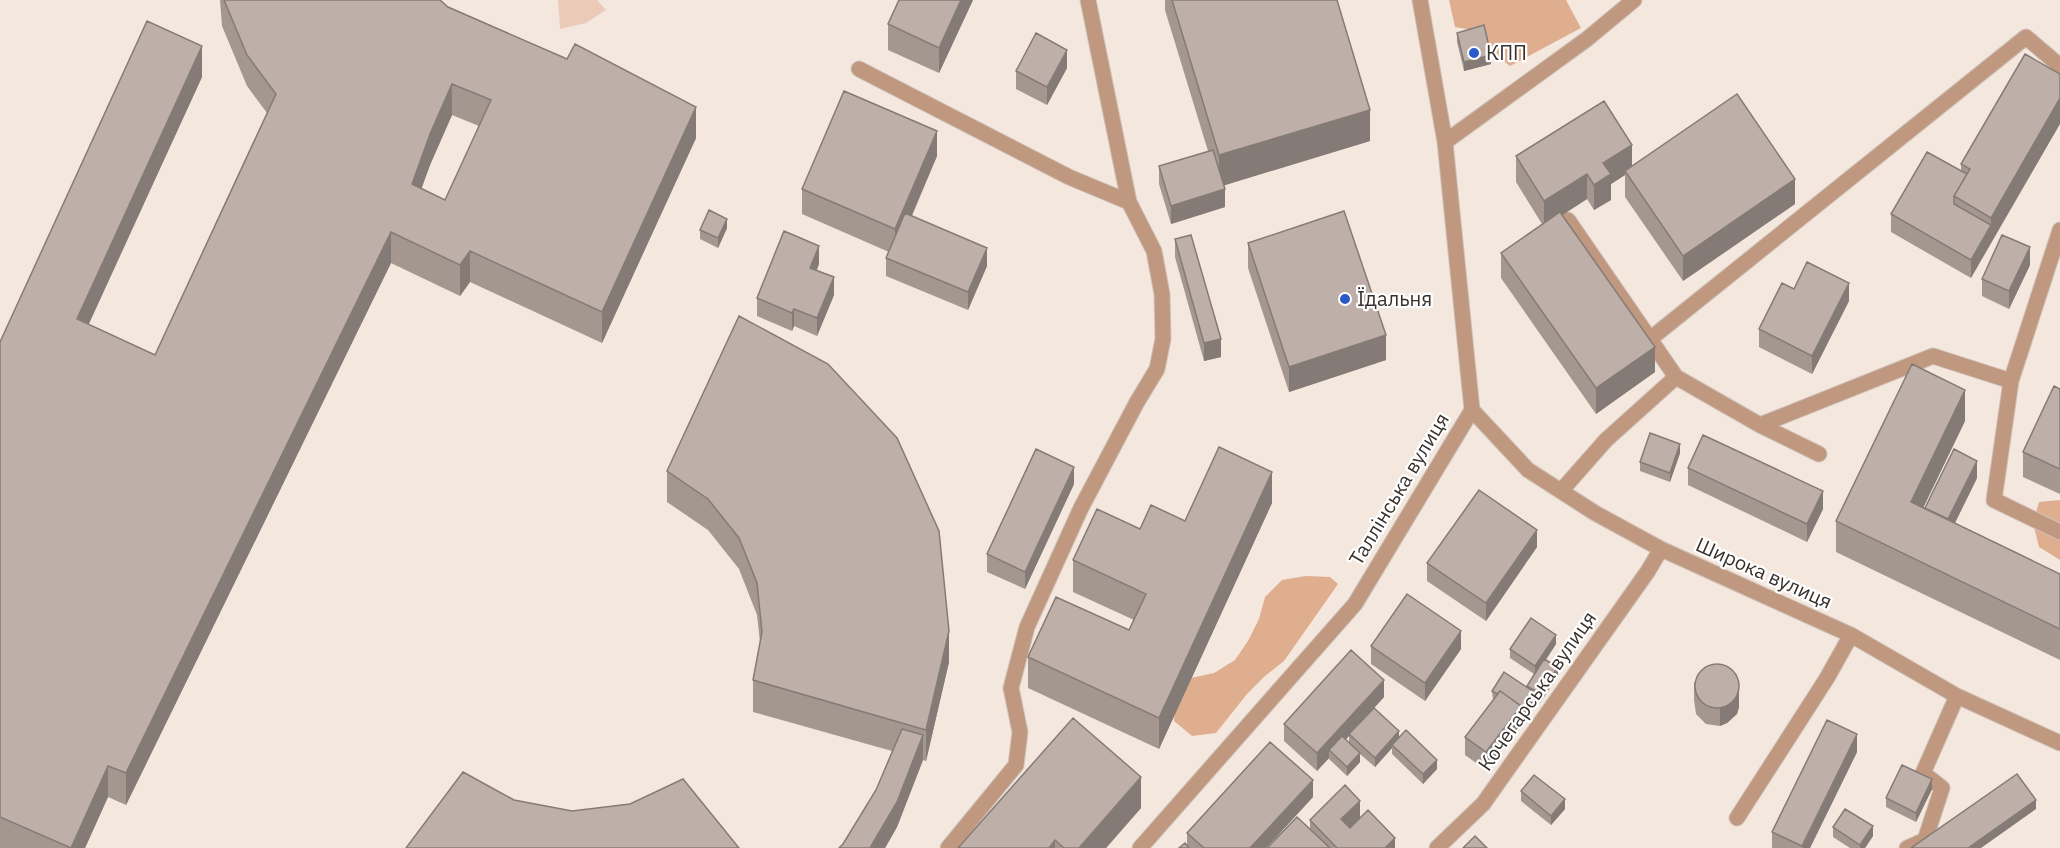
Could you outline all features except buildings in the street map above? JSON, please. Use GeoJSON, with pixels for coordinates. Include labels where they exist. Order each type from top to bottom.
{"type":"FeatureCollection","features":[{"type":"Feature","properties":{"kind":"street"},"geometry":{"type":"LineString","coordinates":[[948,848],[1016,765],[1020,732],[1011,688],[1027,627],[1081,508],[1157,369],[1163,339],[1162,294],[1154,251],[1129,202],[1088,0]]}},
{"type":"Feature","properties":{"kind":"street","name":"Таллінська вулиця"},"geometry":{"type":"LineString","coordinates":[[1140,848],[1355,604],[1472,410],[1445,142],[1420,0]]}},
{"type":"Feature","properties":{"kind":"street"},"geometry":{"type":"LineString","coordinates":[[1445,142],[1587,39],[1634,0]]}},
{"type":"Feature","properties":{"kind":"street"},"geometry":{"type":"LineString","coordinates":[[1650,339],[2026,37],[2060,66]]}},
{"type":"Feature","properties":{"kind":"street"},"geometry":{"type":"LineString","coordinates":[[859,69],[1069,177],[1129,202]]}},
{"type":"Feature","properties":{"kind":"street"},"geometry":{"type":"LineString","coordinates":[[1569,220],[1676,377],[1760,425],[1819,454]]}},
{"type":"Feature","properties":{"kind":"street"},"geometry":{"type":"LineString","coordinates":[[2060,230],[2011,381],[1994,500],[2060,532]]}},
{"type":"Feature","properties":{"kind":"street"},"geometry":{"type":"LineString","coordinates":[[1760,425],[1933,356],[2011,381]]}},
{"type":"Feature","properties":{"kind":"street"},"geometry":{"type":"LineString","coordinates":[[1561,491],[1606,440],[1676,377]]}},
{"type":"Feature","properties":{"kind":"street","name":"Широка вулиця"},"geometry":{"type":"LineString","coordinates":[[1472,410],[1528,470],[1595,513],[1661,549],[1851,635],[1957,696],[2060,743]]}},
{"type":"Feature","properties":{"kind":"street","name":"Кочегарська вулиця"},"geometry":{"type":"LineString","coordinates":[[1437,848],[1483,804],[1648,571],[1661,549]]}},
{"type":"Feature","properties":{"kind":"street"},"geometry":{"type":"LineString","coordinates":[[1737,818],[1827,678],[1851,635]]}},
{"type":"Feature","properties":{"kind":"street"},"geometry":{"type":"LineString","coordinates":[[1907,848],[1925,840],[1932,819],[1942,788],[1923,773],[1957,696]]}},
{"type":"Feature","properties":{"kind":"shaded area"},"geometry":{"type":"Polygon","coordinates":[[[558,0],[597,0],[606,10],[586,23],[560,29],[558,0]]]}},
{"type":"Feature","properties":{"kind":"shaded area"},"geometry":{"type":"Polygon","coordinates":[[[1449,0],[1566,0],[1581,28],[1510,66],[1491,51],[1483,32],[1455,27],[1449,0]]]}},
{"type":"Feature","properties":{"kind":"shaded area"},"geometry":{"type":"Polygon","coordinates":[[[2060,500],[2060,560],[2039,547],[2033,523],[2039,502],[2060,500]]]}},
{"type":"Feature","properties":{"kind":"shaded area"},"geometry":{"type":"Polygon","coordinates":[[[1306,576],[1330,577],[1338,584],[1284,661],[1247,694],[1216,733],[1192,736],[1174,721],[1176,697],[1191,678],[1214,673],[1235,660],[1259,619],[1265,597],[1282,580],[1306,576]]]}},
{"type":"Feature","properties":{"kind":"place","name":"КПП"},"geometry":{"type":"Point","coordinates":[1474,53]}},
{"type":"Feature","properties":{"kind":"place","name":"Їдальня"},"geometry":{"type":"Point","coordinates":[1345,299]}}]}
